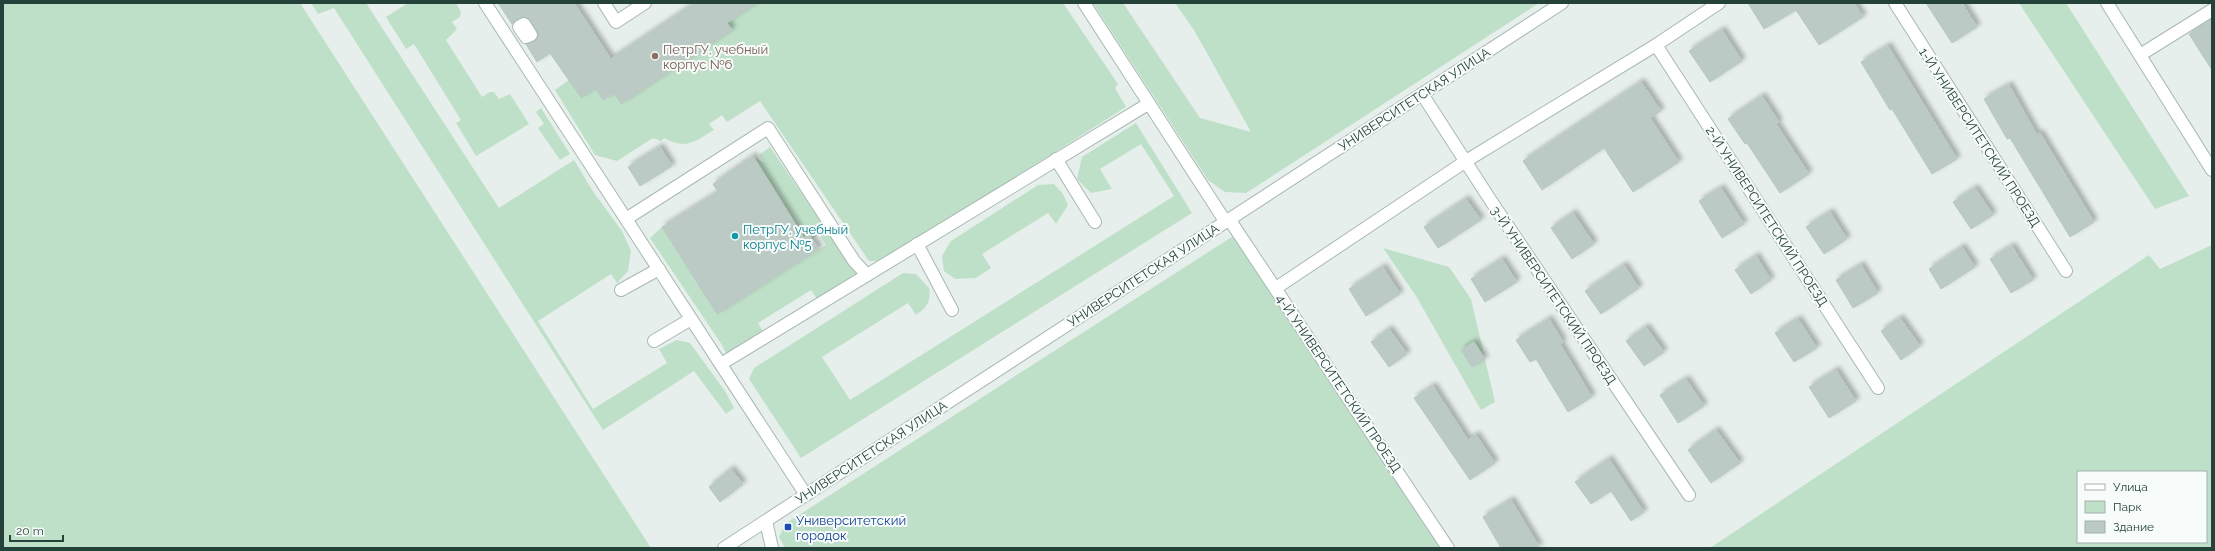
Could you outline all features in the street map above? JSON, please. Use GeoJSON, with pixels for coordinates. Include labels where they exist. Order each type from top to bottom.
{"type":"FeatureCollection","features":[{"type":"Feature","properties":{"kind":"street"},"geometry":{"type":"LineString","coordinates":[[486,3],[806,495]]}},
{"type":"Feature","properties":{"kind":"street"},"geometry":{"type":"LineString","coordinates":[[604,3],[616,22],[645,3]]}},
{"type":"Feature","properties":{"kind":"street","name":"4-Й УНИВЕРСИТЕТСКИЙ ПРОЕЗД"},"geometry":{"type":"LineString","coordinates":[[1084,3],[1148,104],[1227,220],[1276,288],[1448,548]]}},
{"type":"Feature","properties":{"kind":"street","name":"УНИВЕРСИТЕТСКАЯ УЛИЦА"},"geometry":{"type":"LineString","coordinates":[[724,548],[1562,3]]}},
{"type":"Feature","properties":{"kind":"street"},"geometry":{"type":"LineString","coordinates":[[1276,288],[1466,161],[1656,45],[1719,3]]}},
{"type":"Feature","properties":{"kind":"street","name":"1-Й УНИВЕРСИТЕТСКИЙ ПРОЕЗД"},"geometry":{"type":"LineString","coordinates":[[1895,3],[2066,271]]}},
{"type":"Feature","properties":{"kind":"street"},"geometry":{"type":"LineString","coordinates":[[2107,3],[2212,170]]}},
{"type":"Feature","properties":{"kind":"street"},"geometry":{"type":"LineString","coordinates":[[2140,55],[2212,10]]}},
{"type":"Feature","properties":{"kind":"street","name":"2-Й УНИВЕРСИТЕТСКИЙ ПРОЕЗД"},"geometry":{"type":"LineString","coordinates":[[1656,45],[1878,388]]}},
{"type":"Feature","properties":{"kind":"street","name":"3-Й УНИВЕРСИТЕТСКИЙ ПРОЕЗД"},"geometry":{"type":"LineString","coordinates":[[1422,94],[1689,495]]}},
{"type":"Feature","properties":{"kind":"street"},"geometry":{"type":"LineString","coordinates":[[721,364],[1148,104]]}},
{"type":"Feature","properties":{"kind":"street"},"geometry":{"type":"LineString","coordinates":[[626,219],[768,128],[854,261],[867,275]]}},
{"type":"Feature","properties":{"kind":"street"},"geometry":{"type":"LineString","coordinates":[[1056,160],[1095,222]]}},
{"type":"Feature","properties":{"kind":"street"},"geometry":{"type":"LineString","coordinates":[[918,244],[952,310]]}},
{"type":"Feature","properties":{"kind":"street"},"geometry":{"type":"LineString","coordinates":[[621,290],[659,269]]}},
{"type":"Feature","properties":{"kind":"street"},"geometry":{"type":"LineString","coordinates":[[654,341],[691,319]]}},
{"type":"Feature","properties":{"kind":"street"},"geometry":{"type":"LineString","coordinates":[[766,521],[772,548]]}},
{"type":"Feature","properties":{"kind":"green space"},"geometry":{"type":"Polygon","coordinates":[[[3,3],[300,3],[651,548],[3,548],[3,3]]]}},
{"type":"Feature","properties":{"kind":"green space"},"geometry":{"type":"Polygon","coordinates":[[[311,3],[366,3],[499,208],[574,160],[594,193],[622,231],[631,251],[628,271],[617,283],[611,274],[538,321],[593,409],[667,363],[659,349],[677,340],[690,343],[725,391],[734,408],[726,414],[694,371],[603,430],[334,8],[318,14],[311,3]]]}},
{"type":"Feature","properties":{"kind":"green space"},"geometry":{"type":"Polygon","coordinates":[[[408,3],[456,3],[461,12],[460,17],[452,22],[457,29],[446,40],[482,97],[490,92],[494,92],[499,99],[510,94],[529,124],[476,156],[456,123],[461,120],[414,44],[406,49],[386,17],[408,3]]]}},
{"type":"Feature","properties":{"kind":"green space"},"geometry":{"type":"Polygon","coordinates":[[[741,3],[1063,3],[1118,84],[1115,88],[1126,107],[883,261],[869,261],[760,101],[727,122],[722,115],[709,124],[714,130],[695,141],[678,144],[664,138],[661,141],[653,138],[617,161],[595,155],[555,90],[569,80],[580,98],[595,88],[603,100],[614,93],[621,104],[732,30],[727,23],[746,10],[741,3]]]}},
{"type":"Feature","properties":{"kind":"green space"},"geometry":{"type":"Polygon","coordinates":[[[1093,3],[1123,3],[1200,118],[1251,132],[1194,30],[1175,3],[1539,3],[1246,193],[1225,192],[1208,180],[1093,3]]]}},
{"type":"Feature","properties":{"kind":"green space"},"geometry":{"type":"Polygon","coordinates":[[[2019,3],[2066,3],[2189,196],[2155,209],[2019,3]]]}},
{"type":"Feature","properties":{"kind":"green space"},"geometry":{"type":"Polygon","coordinates":[[[541,108],[570,154],[560,160],[538,128],[544,124],[536,112],[541,108]]]}},
{"type":"Feature","properties":{"kind":"green space"},"geometry":{"type":"Polygon","coordinates":[[[1136,123],[1192,213],[801,458],[749,379],[754,368],[903,273],[916,274],[929,288],[930,297],[928,303],[923,309],[916,315],[908,303],[822,357],[850,400],[1174,196],[1141,144],[1100,169],[1112,189],[1091,193],[1077,179],[1082,157],[1136,123]]]}},
{"type":"Feature","properties":{"kind":"green space"},"geometry":{"type":"Polygon","coordinates":[[[770,147],[860,279],[820,303],[811,290],[758,323],[766,336],[729,359],[722,345],[650,238],[662,227],[717,314],[826,245],[819,234],[812,239],[809,235],[804,238],[753,156],[765,163],[759,155],[770,147]]]}},
{"type":"Feature","properties":{"kind":"green space"},"geometry":{"type":"Polygon","coordinates":[[[1054,184],[1063,194],[1068,205],[1056,224],[1048,213],[982,254],[991,268],[976,278],[955,279],[944,271],[942,256],[951,241],[1038,185],[1054,184]]]}},
{"type":"Feature","properties":{"kind":"green space"},"geometry":{"type":"Polygon","coordinates":[[[1238,233],[1448,548],[785,548],[779,537],[785,524],[1238,233]]]}},
{"type":"Feature","properties":{"kind":"green space"},"geometry":{"type":"Polygon","coordinates":[[[2212,245],[2212,548],[1710,548],[2149,255],[2160,269],[2212,245]]]}},
{"type":"Feature","properties":{"kind":"green space"},"geometry":{"type":"Polygon","coordinates":[[[1383,248],[1449,267],[1471,299],[1495,402],[1481,410],[1416,296],[1383,248]]]}},
{"type":"Feature","properties":{"kind":"building","name":"ПетрГУ, учебный корпус №6"},"geometry":{"type":"Polygon","coordinates":[[[498,3],[574,3],[611,59],[695,3],[757,3],[727,23],[732,30],[621,104],[614,93],[603,100],[595,88],[581,98],[550,53],[537,62],[526,44],[534,42],[538,36],[530,20],[523,17],[512,24],[498,3]]]}},
{"type":"Feature","properties":{"kind":"building"},"geometry":{"type":"Polygon","coordinates":[[[1748,3],[1854,3],[1863,17],[1819,45],[1796,10],[1764,29],[1748,3]]]}},
{"type":"Feature","properties":{"kind":"building"},"geometry":{"type":"Polygon","coordinates":[[[1926,3],[1962,3],[1977,27],[1952,43],[1926,3]]]}},
{"type":"Feature","properties":{"kind":"building"},"geometry":{"type":"Polygon","coordinates":[[[2212,19],[2212,70],[2189,34],[2212,19]]]}},
{"type":"Feature","properties":{"kind":"building"},"geometry":{"type":"Polygon","coordinates":[[[1722,30],[1742,61],[1710,82],[1689,51],[1722,30]]]}},
{"type":"Feature","properties":{"kind":"building"},"geometry":{"type":"Polygon","coordinates":[[[1888,46],[1957,159],[1932,174],[1892,109],[1890,110],[1861,62],[1888,46]]]}},
{"type":"Feature","properties":{"kind":"building"},"geometry":{"type":"Polygon","coordinates":[[[1641,82],[1661,111],[1650,118],[1679,162],[1633,192],[1604,148],[1542,190],[1523,161],[1641,82]]]}},
{"type":"Feature","properties":{"kind":"building"},"geometry":{"type":"Polygon","coordinates":[[[2009,85],[2037,135],[2040,133],[2094,222],[2070,237],[2010,138],[2007,139],[1984,99],[2009,85]]]}},
{"type":"Feature","properties":{"kind":"building"},"geometry":{"type":"Polygon","coordinates":[[[1762,96],[1779,122],[1776,124],[1809,174],[1780,193],[1747,143],[1745,144],[1728,119],[1762,96]]]}},
{"type":"Feature","properties":{"kind":"building"},"geometry":{"type":"Polygon","coordinates":[[[660,147],[672,166],[640,186],[628,167],[660,147]]]}},
{"type":"Feature","properties":{"kind":"building","name":"ПетрГУ, учебный корпус №5"},"geometry":{"type":"Polygon","coordinates":[[[753,156],[804,238],[809,235],[819,249],[717,314],[662,227],[718,192],[713,184],[753,156]]]}},
{"type":"Feature","properties":{"kind":"building"},"geometry":{"type":"Polygon","coordinates":[[[1721,188],[1744,224],[1722,238],[1699,201],[1721,188]]]}},
{"type":"Feature","properties":{"kind":"building"},"geometry":{"type":"Polygon","coordinates":[[[1975,188],[1993,215],[1971,229],[1953,202],[1975,188]]]}},
{"type":"Feature","properties":{"kind":"building"},"geometry":{"type":"Polygon","coordinates":[[[1466,199],[1481,220],[1438,248],[1424,227],[1466,199]]]}},
{"type":"Feature","properties":{"kind":"building"},"geometry":{"type":"Polygon","coordinates":[[[1830,212],[1847,239],[1824,254],[1806,227],[1830,212]]]}},
{"type":"Feature","properties":{"kind":"building"},"geometry":{"type":"Polygon","coordinates":[[[1573,213],[1594,244],[1572,259],[1551,228],[1573,213]]]}},
{"type":"Feature","properties":{"kind":"building"},"geometry":{"type":"Polygon","coordinates":[[[2012,246],[2033,280],[2011,293],[1990,259],[2012,246]]]}},
{"type":"Feature","properties":{"kind":"building"},"geometry":{"type":"Polygon","coordinates":[[[1962,247],[1975,267],[1941,289],[1929,269],[1962,247]]]}},
{"type":"Feature","properties":{"kind":"building"},"geometry":{"type":"Polygon","coordinates":[[[1756,256],[1771,280],[1751,294],[1735,270],[1756,256]]]}},
{"type":"Feature","properties":{"kind":"building"},"geometry":{"type":"Polygon","coordinates":[[[1502,259],[1517,282],[1485,302],[1471,279],[1502,259]]]}},
{"type":"Feature","properties":{"kind":"building"},"geometry":{"type":"Polygon","coordinates":[[[1624,265],[1639,288],[1601,314],[1585,291],[1624,265]]]}},
{"type":"Feature","properties":{"kind":"building"},"geometry":{"type":"Polygon","coordinates":[[[1861,265],[1878,293],[1853,308],[1836,280],[1861,265]]]}},
{"type":"Feature","properties":{"kind":"building"},"geometry":{"type":"Polygon","coordinates":[[[1383,267],[1400,294],[1366,316],[1349,289],[1383,267]]]}},
{"type":"Feature","properties":{"kind":"building"},"geometry":{"type":"Polygon","coordinates":[[[1900,318],[1920,346],[1901,360],[1881,331],[1900,318]]]}},
{"type":"Feature","properties":{"kind":"building"},"geometry":{"type":"Polygon","coordinates":[[[1549,319],[1563,342],[1560,344],[1592,397],[1568,412],[1536,359],[1530,362],[1516,340],[1549,319]]]}},
{"type":"Feature","properties":{"kind":"building"},"geometry":{"type":"Polygon","coordinates":[[[1798,319],[1817,348],[1794,362],[1775,333],[1798,319]]]}},
{"type":"Feature","properties":{"kind":"building"},"geometry":{"type":"Polygon","coordinates":[[[1646,327],[1664,352],[1644,366],[1626,341],[1646,327]]]}},
{"type":"Feature","properties":{"kind":"building"},"geometry":{"type":"Polygon","coordinates":[[[1389,329],[1407,354],[1389,367],[1371,342],[1389,329]]]}},
{"type":"Feature","properties":{"kind":"building"},"geometry":{"type":"Polygon","coordinates":[[[1474,342],[1485,359],[1472,367],[1461,350],[1474,342]]]}},
{"type":"Feature","properties":{"kind":"building"},"geometry":{"type":"Polygon","coordinates":[[[1836,370],[1856,401],[1829,418],[1809,387],[1836,370]]]}},
{"type":"Feature","properties":{"kind":"building"},"geometry":{"type":"Polygon","coordinates":[[[1686,379],[1704,406],[1678,423],[1660,395],[1686,379]]]}},
{"type":"Feature","properties":{"kind":"building"},"geometry":{"type":"Polygon","coordinates":[[[1433,386],[1468,440],[1476,435],[1495,463],[1470,480],[1414,398],[1433,386]]]}},
{"type":"Feature","properties":{"kind":"building"},"geometry":{"type":"Polygon","coordinates":[[[1716,430],[1740,463],[1711,483],[1688,450],[1716,430]]]}},
{"type":"Feature","properties":{"kind":"building"},"geometry":{"type":"Polygon","coordinates":[[[1609,459],[1644,512],[1631,521],[1611,491],[1591,504],[1575,482],[1609,459]]]}},
{"type":"Feature","properties":{"kind":"building"},"geometry":{"type":"Polygon","coordinates":[[[731,469],[743,484],[720,502],[709,487],[731,469]]]}},
{"type":"Feature","properties":{"kind":"building"},"geometry":{"type":"Polygon","coordinates":[[[1511,500],[1540,548],[1501,548],[1483,517],[1511,500]]]}},
{"type":"Feature","properties":{"kind":"place","name":"ПетрГУ, учебный корпус №6"},"geometry":{"type":"Point","coordinates":[655,56]}},
{"type":"Feature","properties":{"kind":"place","name":"ПетрГУ, учебный корпус №5"},"geometry":{"type":"Point","coordinates":[735,236]}},
{"type":"Feature","properties":{"kind":"place","name":"Университетский городок"},"geometry":{"type":"Point","coordinates":[788,527]}}]}
